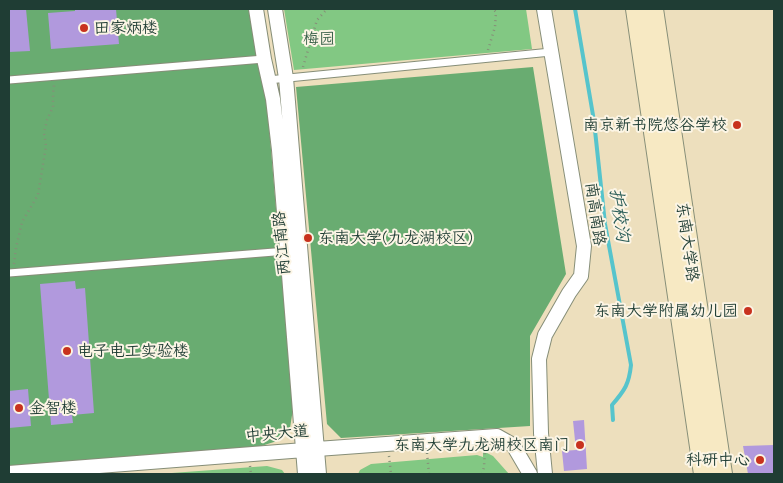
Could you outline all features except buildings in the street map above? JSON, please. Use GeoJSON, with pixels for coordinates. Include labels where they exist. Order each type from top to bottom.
{"type":"FeatureCollection","features":[{"type":"Feature","properties":{"kind":"main road","name":"东南大学路"},"geometry":{"type":"LineString","coordinates":[[636,9],[704,474]]}},
{"type":"Feature","properties":{"kind":"main road","name":"东南大学路"},"geometry":{"type":"LineString","coordinates":[[653,9],[722,474]]}},
{"type":"Feature","properties":{"kind":"street","name":"两江南路"},"geometry":{"type":"LineString","coordinates":[[256,9],[273,99],[279,150],[305,474]]}},
{"type":"Feature","properties":{"kind":"street","name":"两江南路"},"geometry":{"type":"LineString","coordinates":[[275,9],[293,77],[300,243],[319,474]]}},
{"type":"Feature","properties":{"kind":"street","name":"南高南路"},"geometry":{"type":"LineString","coordinates":[[544,9],[584,246],[581,276],[545,335],[539,359],[541,433],[545,474]]}},
{"type":"Feature","properties":{"kind":"street","name":"中央大道"},"geometry":{"type":"LineString","coordinates":[[9,473],[497,436],[513,445],[530,474]]}},
{"type":"Feature","properties":{"kind":"lane"},"geometry":{"type":"LineString","coordinates":[[268,80],[551,52]]}},
{"type":"Feature","properties":{"kind":"lane"},"geometry":{"type":"LineString","coordinates":[[9,80],[264,59]]}},
{"type":"Feature","properties":{"kind":"lane"},"geometry":{"type":"LineString","coordinates":[[10,273],[286,251],[300,243]]}},
{"type":"Feature","properties":{"kind":"path"},"geometry":{"type":"LineString","coordinates":[[293,77],[317,20],[326,9]]}},
{"type":"Feature","properties":{"kind":"path"},"geometry":{"type":"LineString","coordinates":[[486,58],[496,27],[496,12],[493,9]]}},
{"type":"Feature","properties":{"kind":"path"},"geometry":{"type":"LineString","coordinates":[[10,273],[22,222],[38,195],[46,146],[44,133],[53,107],[52,94],[56,76]]}},
{"type":"Feature","properties":{"kind":"path"},"geometry":{"type":"LineString","coordinates":[[482,474],[485,437]]}},
{"type":"Feature","properties":{"kind":"path"},"geometry":{"type":"LineString","coordinates":[[426,441],[429,474]]}},
{"type":"Feature","properties":{"kind":"path"},"geometry":{"type":"LineString","coordinates":[[388,444],[390,474]]}},
{"type":"Feature","properties":{"kind":"green space"},"geometry":{"type":"Polygon","coordinates":[[[9,9],[251,9],[267,102],[293,409],[290,428],[277,441],[255,448],[9,468],[9,9]]]}},
{"type":"Feature","properties":{"kind":"green space","name":"梅园"},"geometry":{"type":"Polygon","coordinates":[[[284,9],[526,9],[532,49],[294,70],[284,9]]]}},
{"type":"Feature","properties":{"kind":"green space"},"geometry":{"type":"Polygon","coordinates":[[[533,67],[566,274],[530,336],[530,426],[341,438],[327,424],[296,87],[533,67]]]}},
{"type":"Feature","properties":{"kind":"green space"},"geometry":{"type":"Polygon","coordinates":[[[483,451],[493,456],[509,474],[358,474],[360,470],[371,464],[477,455],[483,457],[483,451]]]}},
{"type":"Feature","properties":{"kind":"green space"},"geometry":{"type":"Polygon","coordinates":[[[267,466],[282,470],[285,474],[158,474],[267,466]]]}},
{"type":"Feature","properties":{"kind":"waterway","name":"护校沟"},"geometry":{"type":"LineString","coordinates":[[575,9],[594,121],[605,224],[631,365],[626,386],[612,405],[613,420]]}},
{"type":"Feature","properties":{"kind":"place","name":"田家炳楼"},"geometry":{"type":"Point","coordinates":[84,28]}},
{"type":"Feature","properties":{"kind":"place","name":"南京新书院悠谷学校"},"geometry":{"type":"Point","coordinates":[737,125]}},
{"type":"Feature","properties":{"kind":"place","name":"东南大学(九龙湖校区)"},"geometry":{"type":"Point","coordinates":[308,238]}},
{"type":"Feature","properties":{"kind":"place","name":"东南大学附属幼儿园"},"geometry":{"type":"Point","coordinates":[748,311]}},
{"type":"Feature","properties":{"kind":"place","name":"电子电工实验楼"},"geometry":{"type":"Point","coordinates":[67,351]}},
{"type":"Feature","properties":{"kind":"place","name":"金智楼"},"geometry":{"type":"Point","coordinates":[19,408]}},
{"type":"Feature","properties":{"kind":"place","name":"东南大学九龙湖校区南门"},"geometry":{"type":"Point","coordinates":[580,445]}},
{"type":"Feature","properties":{"kind":"place","name":"科研中心"},"geometry":{"type":"Point","coordinates":[760,460]}}]}
